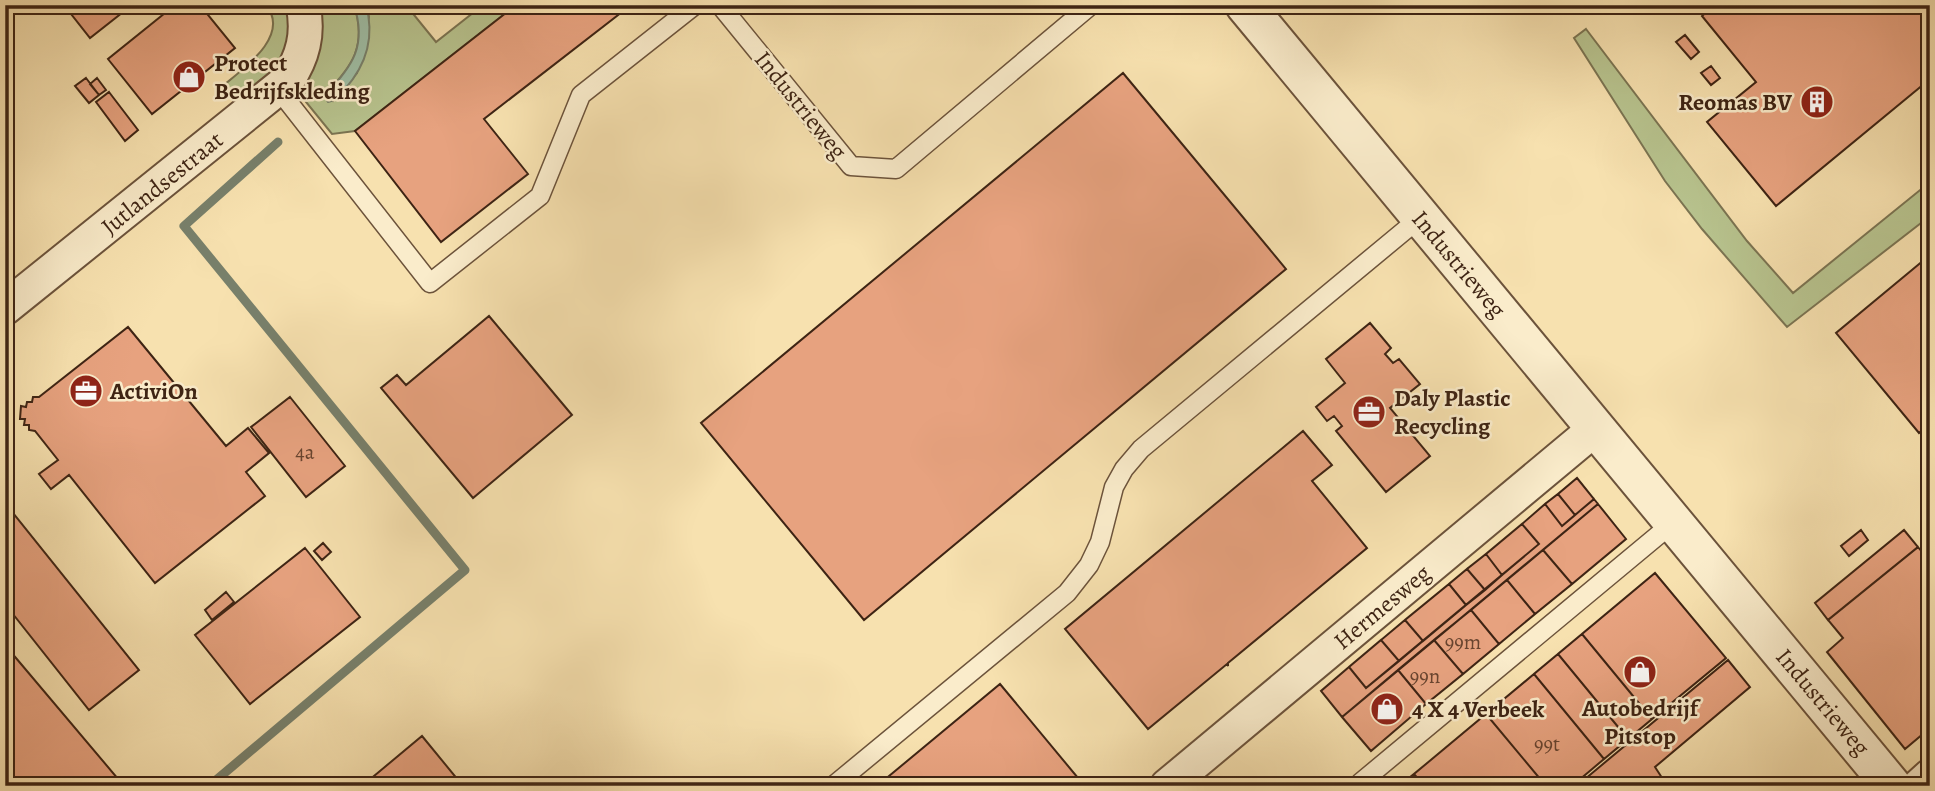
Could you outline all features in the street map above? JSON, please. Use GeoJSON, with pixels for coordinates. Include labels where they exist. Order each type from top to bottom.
{"type":"FeatureCollection","features":[{"type":"Feature","properties":{"kind":"street","name":"Jutlandsestraat"},"geometry":{"type":"LineString","coordinates":[[5,308],[278,89],[296,68],[303,53],[306,20],[303,5]]}},
{"type":"Feature","properties":{"kind":"street","name":"Industrieweg"},"geometry":{"type":"LineString","coordinates":[[1245,5],[1892,786]]}},
{"type":"Feature","properties":{"kind":"street","name":"Hermesweg"},"geometry":{"type":"LineString","coordinates":[[1167,786],[1596,428]]}},
{"type":"Feature","properties":{"kind":"street"},"geometry":{"type":"LineString","coordinates":[[1919,786],[1930,776]]}},
{"type":"Feature","properties":{"kind":"lane"},"geometry":{"type":"LineString","coordinates":[[278,89],[430,283],[540,196],[581,94],[695,5]]}},
{"type":"Feature","properties":{"kind":"lane","name":"Industrieweg"},"geometry":{"type":"LineString","coordinates":[[720,5],[851,166],[896,169],[1091,5]]}},
{"type":"Feature","properties":{"kind":"lane"},"geometry":{"type":"LineString","coordinates":[[833,786],[1067,593],[1089,565],[1100,542],[1114,487],[1141,449],[1421,217]]}},
{"type":"Feature","properties":{"kind":"lane"},"geometry":{"type":"LineString","coordinates":[[1360,783],[1674,522]]}},
{"type":"Feature","properties":{"kind":"shaded area"},"geometry":{"type":"Polygon","coordinates":[[[266,5],[289,5],[293,28],[277,71],[241,97],[232,97],[219,89],[250,63],[268,41],[273,29],[272,17],[266,5]]]}},
{"type":"Feature","properties":{"kind":"shaded area"},"geometry":{"type":"Polygon","coordinates":[[[318,5],[354,5],[358,19],[359,32],[355,54],[344,73],[326,93],[333,101],[357,73],[369,17],[366,5],[406,5],[436,42],[483,5],[516,5],[355,131],[332,134],[306,102],[303,94],[318,5]]]}},
{"type":"Feature","properties":{"kind":"shaded area"},"geometry":{"type":"Polygon","coordinates":[[[354,5],[366,5],[370,28],[367,50],[353,80],[337,97],[328,102],[326,94],[344,74],[358,43],[358,19],[354,5]]]}},
{"type":"Feature","properties":{"kind":"shaded area"},"geometry":{"type":"Polygon","coordinates":[[[1586,29],[1747,241],[1793,293],[1930,182],[1930,216],[1787,327],[1702,229],[1665,181],[1574,38],[1586,29]]]}},
{"type":"Feature","properties":{"kind":"building"},"geometry":{"type":"Polygon","coordinates":[[[64,5],[132,5],[90,38],[64,5]]]}},
{"type":"Feature","properties":{"kind":"building"},"geometry":{"type":"Polygon","coordinates":[[[175,5],[200,5],[235,48],[152,114],[108,59],[175,5]]]}},
{"type":"Feature","properties":{"kind":"building"},"geometry":{"type":"Polygon","coordinates":[[[516,5],[631,5],[484,119],[528,174],[441,242],[355,131],[516,5]]]}},
{"type":"Feature","properties":{"kind":"building","name":"Reomas BV"},"geometry":{"type":"Polygon","coordinates":[[[1714,5],[1930,5],[1930,79],[1776,206],[1707,122],[1756,82],[1702,16],[1714,5]]]}},
{"type":"Feature","properties":{"kind":"building"},"geometry":{"type":"Polygon","coordinates":[[[1685,35],[1699,52],[1691,59],[1676,42],[1685,35]]]}},
{"type":"Feature","properties":{"kind":"building"},"geometry":{"type":"Polygon","coordinates":[[[1711,66],[1720,78],[1711,85],[1701,73],[1711,66]]]}},
{"type":"Feature","properties":{"kind":"building"},"geometry":{"type":"Polygon","coordinates":[[[1123,73],[1286,269],[864,620],[701,423],[1123,73]]]}},
{"type":"Feature","properties":{"kind":"building"},"geometry":{"type":"Polygon","coordinates":[[[86,78],[99,95],[89,103],[75,86],[86,78]]]}},
{"type":"Feature","properties":{"kind":"building"},"geometry":{"type":"Polygon","coordinates":[[[97,78],[106,90],[99,95],[90,84],[97,78]]]}},
{"type":"Feature","properties":{"kind":"building"},"geometry":{"type":"Polygon","coordinates":[[[109,92],[138,130],[125,141],[96,102],[109,92]]]}},
{"type":"Feature","properties":{"kind":"building"},"geometry":{"type":"Polygon","coordinates":[[[1930,255],[1930,424],[1919,433],[1836,333],[1930,255]]]}},
{"type":"Feature","properties":{"kind":"building"},"geometry":{"type":"Polygon","coordinates":[[[489,316],[572,415],[473,498],[381,388],[397,375],[406,385],[489,316]]]}},
{"type":"Feature","properties":{"kind":"building"},"geometry":{"type":"Polygon","coordinates":[[[1370,323],[1391,348],[1385,354],[1393,363],[1399,359],[1420,384],[1390,408],[1430,456],[1386,492],[1336,431],[1342,426],[1334,416],[1327,421],[1316,407],[1345,383],[1326,359],[1370,323]]]}},
{"type":"Feature","properties":{"kind":"building"},"geometry":{"type":"Polygon","coordinates":[[[128,327],[226,446],[248,428],[269,453],[246,472],[265,496],[155,583],[69,475],[51,489],[39,474],[58,460],[35,431],[29,430],[29,425],[24,425],[25,419],[20,419],[21,406],[26,407],[33,397],[39,397],[128,327]]]}},
{"type":"Feature","properties":{"kind":"building"},"geometry":{"type":"Polygon","coordinates":[[[290,397],[345,466],[306,497],[251,427],[290,397]]]}},
{"type":"Feature","properties":{"kind":"building"},"geometry":{"type":"Polygon","coordinates":[[[1303,431],[1332,465],[1312,481],[1367,548],[1228,663],[1228,666],[1227,664],[1148,729],[1065,629],[1303,431]]]}},
{"type":"Feature","properties":{"kind":"building"},"geometry":{"type":"Polygon","coordinates":[[[1577,478],[1594,499],[1575,515],[1558,494],[1577,478]]]}},
{"type":"Feature","properties":{"kind":"building"},"geometry":{"type":"Polygon","coordinates":[[[1558,494],[1575,515],[1562,526],[1545,504],[1558,494]]]}},
{"type":"Feature","properties":{"kind":"building"},"geometry":{"type":"Polygon","coordinates":[[[1594,499],[1598,504],[1342,717],[1321,691],[1349,667],[1366,688],[1539,544],[1522,524],[1545,504],[1562,526],[1594,499]]]}},
{"type":"Feature","properties":{"kind":"building"},"geometry":{"type":"Polygon","coordinates":[[[5,503],[139,670],[89,710],[5,604],[5,503]]]}},
{"type":"Feature","properties":{"kind":"building"},"geometry":{"type":"Polygon","coordinates":[[[1598,504],[1626,539],[1572,584],[1543,550],[1598,504]]]}},
{"type":"Feature","properties":{"kind":"building"},"geometry":{"type":"Polygon","coordinates":[[[1522,524],[1539,544],[1502,575],[1486,554],[1522,524]]]}},
{"type":"Feature","properties":{"kind":"building"},"geometry":{"type":"Polygon","coordinates":[[[1861,530],[1868,540],[1849,556],[1841,546],[1861,530]]]}},
{"type":"Feature","properties":{"kind":"building"},"geometry":{"type":"Polygon","coordinates":[[[1904,530],[1918,547],[1828,620],[1815,603],[1904,530]]]}},
{"type":"Feature","properties":{"kind":"building"},"geometry":{"type":"Polygon","coordinates":[[[323,543],[331,552],[322,560],[314,551],[323,543]]]}},
{"type":"Feature","properties":{"kind":"building"},"geometry":{"type":"Polygon","coordinates":[[[1918,547],[1930,562],[1930,728],[1905,749],[1827,652],[1843,638],[1828,620],[1918,547]]]}},
{"type":"Feature","properties":{"kind":"building"},"geometry":{"type":"Polygon","coordinates":[[[305,548],[360,617],[250,704],[195,635],[305,548]]]}},
{"type":"Feature","properties":{"kind":"building"},"geometry":{"type":"Polygon","coordinates":[[[1543,550],[1572,584],[1535,614],[1507,580],[1543,550]]]}},
{"type":"Feature","properties":{"kind":"building"},"geometry":{"type":"Polygon","coordinates":[[[1486,554],[1502,575],[1485,590],[1467,569],[1486,554]]]}},
{"type":"Feature","properties":{"kind":"building"},"geometry":{"type":"Polygon","coordinates":[[[1467,569],[1485,590],[1466,605],[1449,584],[1467,569]]]}},
{"type":"Feature","properties":{"kind":"building"},"geometry":{"type":"Polygon","coordinates":[[[1655,573],[1726,658],[1652,719],[1582,634],[1655,573]]]}},
{"type":"Feature","properties":{"kind":"building"},"geometry":{"type":"Polygon","coordinates":[[[1507,580],[1535,614],[1499,644],[1471,610],[1507,580]]]}},
{"type":"Feature","properties":{"kind":"building"},"geometry":{"type":"Polygon","coordinates":[[[1449,584],[1466,605],[1423,641],[1405,620],[1449,584]]]}},
{"type":"Feature","properties":{"kind":"building"},"geometry":{"type":"Polygon","coordinates":[[[226,592],[234,602],[212,620],[205,610],[226,592]]]}},
{"type":"Feature","properties":{"kind":"building"},"geometry":{"type":"Polygon","coordinates":[[[1471,610],[1499,644],[1463,674],[1434,640],[1471,610]]]}},
{"type":"Feature","properties":{"kind":"building"},"geometry":{"type":"Polygon","coordinates":[[[1405,620],[1423,641],[1399,661],[1381,640],[1405,620]]]}},
{"type":"Feature","properties":{"kind":"building"},"geometry":{"type":"Polygon","coordinates":[[[1582,634],[1652,719],[1628,739],[1558,654],[1582,634]]]}},
{"type":"Feature","properties":{"kind":"building"},"geometry":{"type":"Polygon","coordinates":[[[1381,640],[1399,661],[1366,688],[1349,667],[1381,640]]]}},
{"type":"Feature","properties":{"kind":"building"},"geometry":{"type":"Polygon","coordinates":[[[1434,640],[1463,674],[1426,704],[1398,670],[1434,640]]]}},
{"type":"Feature","properties":{"kind":"building"},"geometry":{"type":"Polygon","coordinates":[[[5,645],[124,786],[5,786],[5,645]]]}},
{"type":"Feature","properties":{"kind":"building"},"geometry":{"type":"Polygon","coordinates":[[[1558,654],[1628,739],[1604,759],[1534,674],[1558,654]]]}},
{"type":"Feature","properties":{"kind":"building"},"geometry":{"type":"Polygon","coordinates":[[[1728,660],[1750,687],[1655,767],[1666,784],[1591,786],[1585,779],[1728,660]]]}},
{"type":"Feature","properties":{"kind":"building"},"geometry":{"type":"Polygon","coordinates":[[[1398,670],[1426,704],[1371,751],[1342,717],[1398,670]]]}},
{"type":"Feature","properties":{"kind":"building"},"geometry":{"type":"Polygon","coordinates":[[[1534,674],[1604,759],[1572,786],[1546,786],[1486,714],[1534,674]]]}},
{"type":"Feature","properties":{"kind":"building"},"geometry":{"type":"Polygon","coordinates":[[[1000,684],[1083,784],[1081,786],[877,786],[1000,684]]]}},
{"type":"Feature","properties":{"kind":"building"},"geometry":{"type":"Polygon","coordinates":[[[1486,714],[1546,786],[1424,786],[1414,774],[1486,714]]]}},
{"type":"Feature","properties":{"kind":"building"},"geometry":{"type":"Polygon","coordinates":[[[422,736],[463,786],[362,786],[422,736]]]}},
{"type":"Feature","properties":{"kind":"building"},"geometry":{"type":"Polygon","coordinates":[[[1414,774],[1424,786],[1399,786],[1414,774]]]}},
{"type":"Feature","properties":{"kind":"waterway"},"geometry":{"type":"LineString","coordinates":[[219,786],[215,781],[465,570],[184,226],[278,142]]}},
{"type":"Feature","properties":{"kind":"place","name":"Protect Bedrijfskleding"},"geometry":{"type":"Point","coordinates":[189,77]}},
{"type":"Feature","properties":{"kind":"place","name":"Reomas BV"},"geometry":{"type":"Point","coordinates":[1817,102]}},
{"type":"Feature","properties":{"kind":"place","name":"ActiviOn"},"geometry":{"type":"Point","coordinates":[86,391]}},
{"type":"Feature","properties":{"kind":"place","name":"Daly Plastic Recycling"},"geometry":{"type":"Point","coordinates":[1369,412]}},
{"type":"Feature","properties":{"kind":"place","name":"Autobedrijf Pitstop"},"geometry":{"type":"Point","coordinates":[1640,672]}},
{"type":"Feature","properties":{"kind":"place","name":"4 X 4 Verbeek"},"geometry":{"type":"Point","coordinates":[1387,709]}}]}
